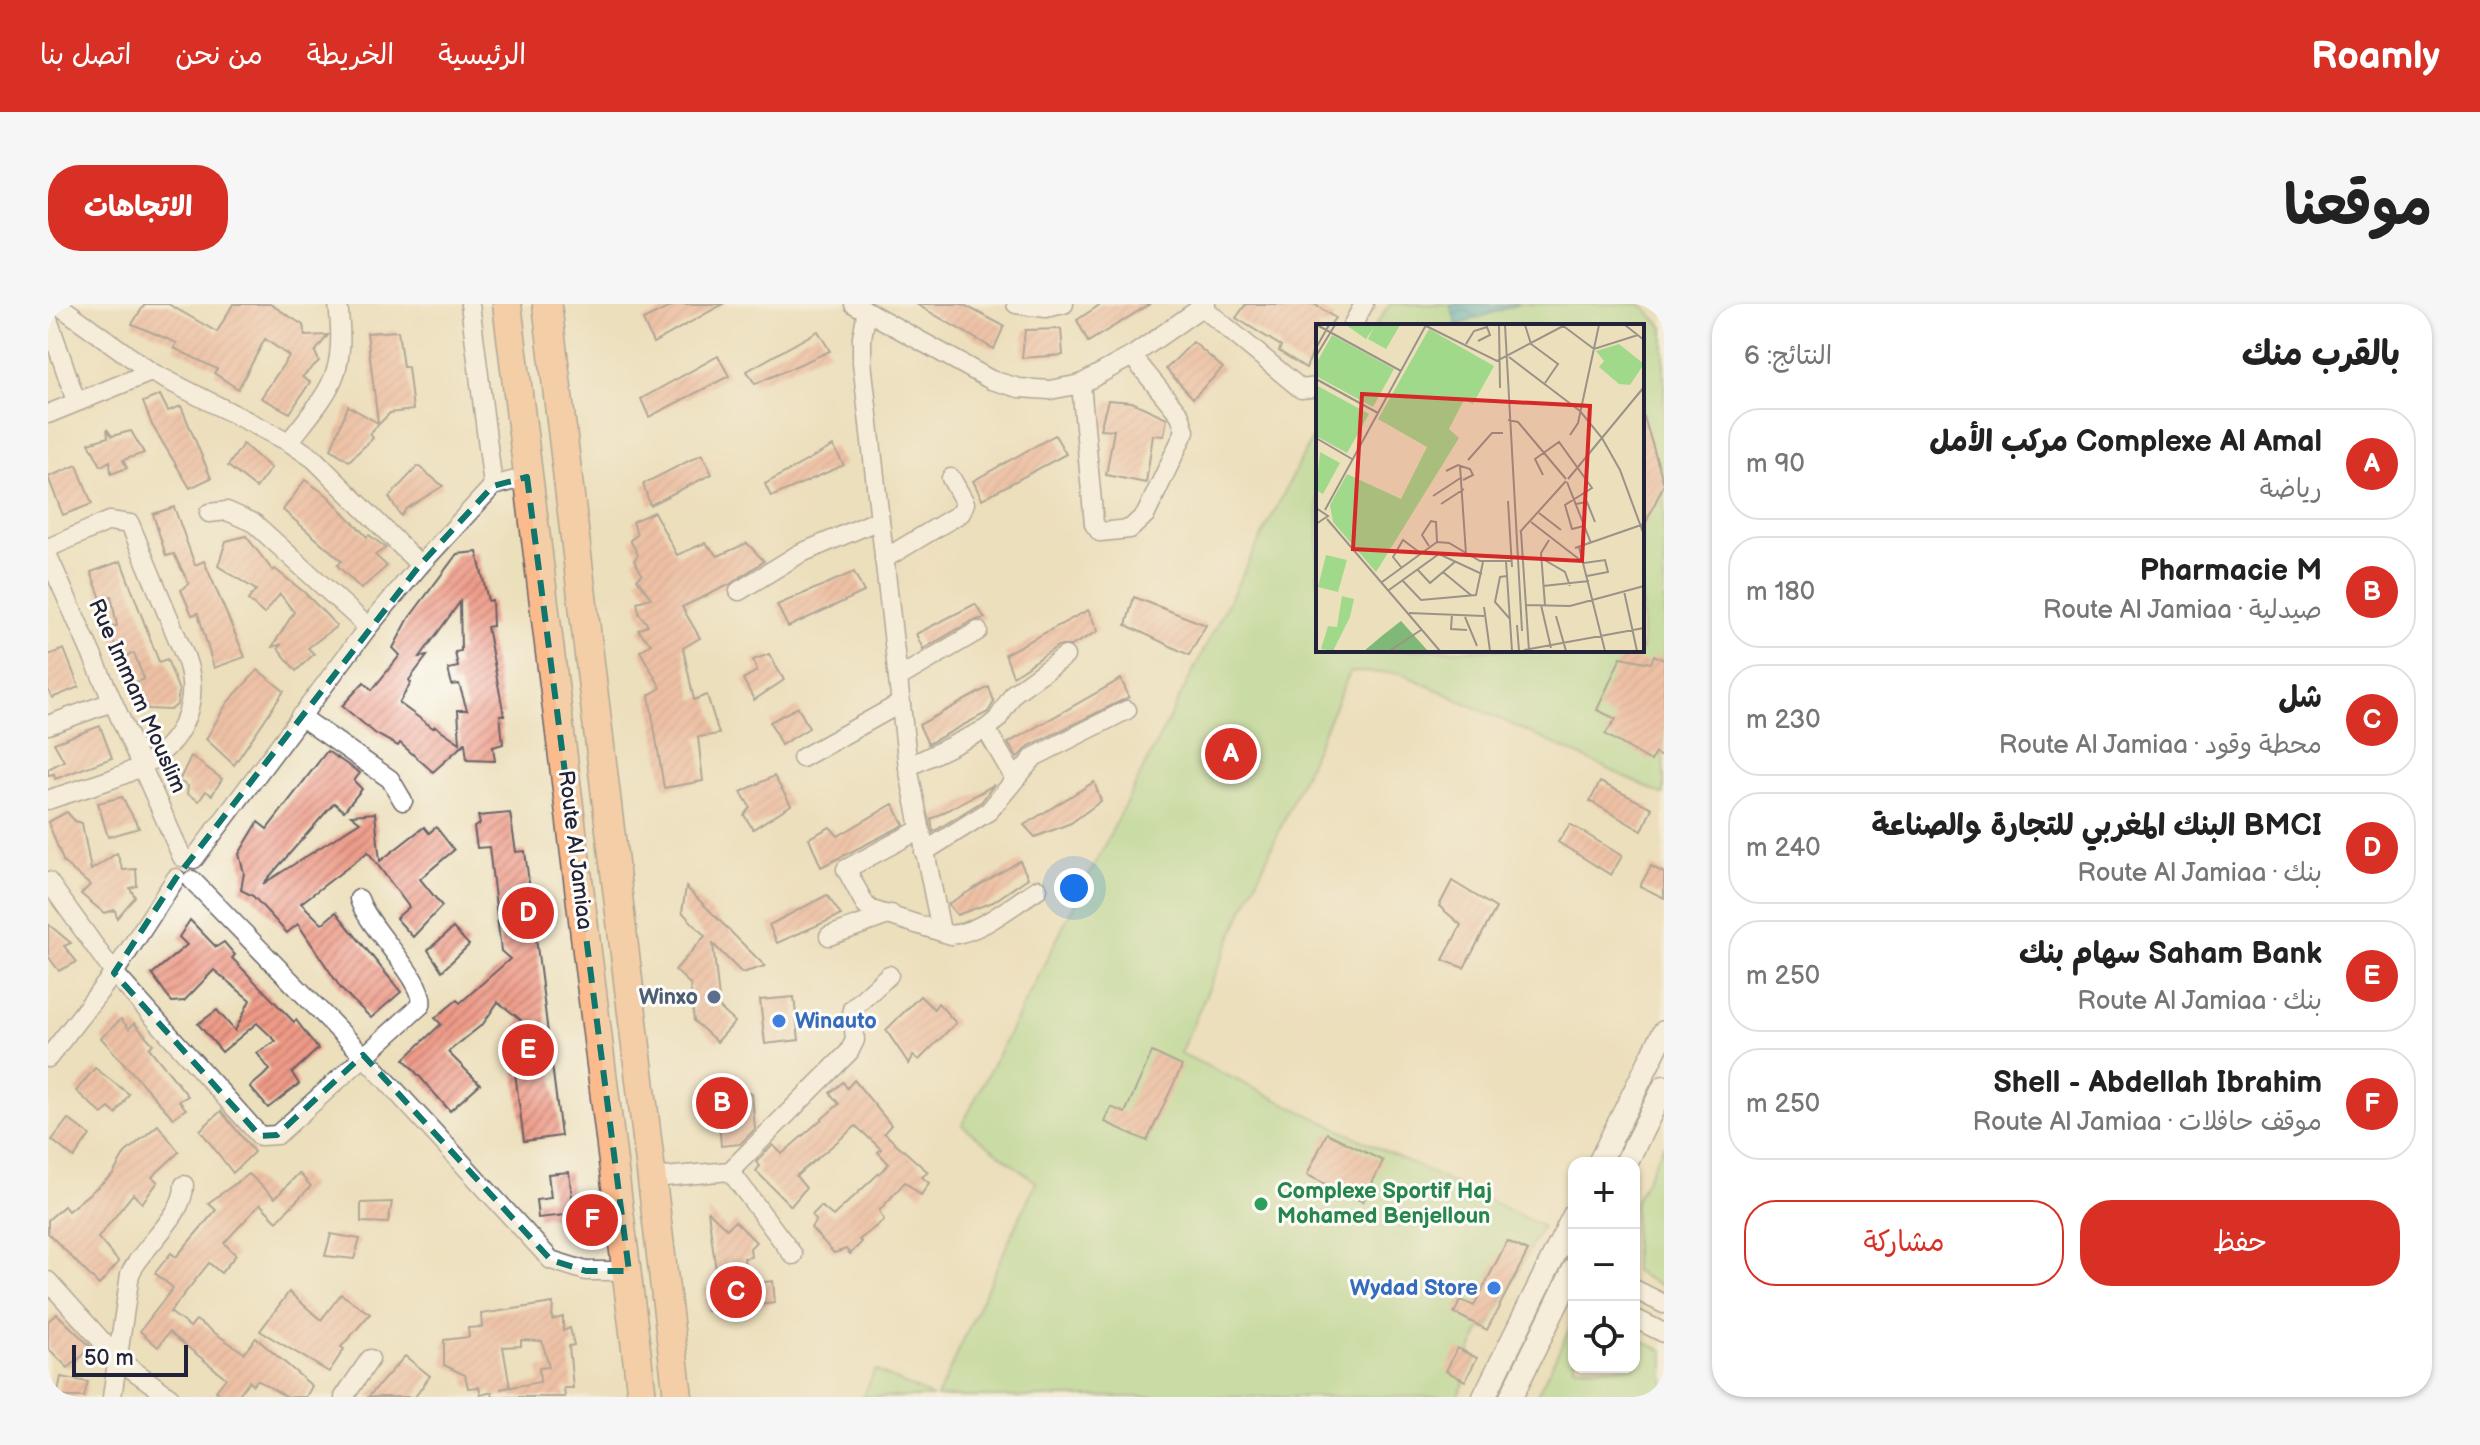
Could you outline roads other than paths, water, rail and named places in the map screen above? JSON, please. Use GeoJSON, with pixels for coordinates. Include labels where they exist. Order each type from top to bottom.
{"type":"FeatureCollection","features":[{"type":"Feature","properties":{"kind":"main road","name":"Route Al Jamiaa"},"geometry":{"type":"LineString","coordinates":[[507,304],[629,1271],[642,1397]]}},
{"type":"Feature","properties":{"kind":"main road","name":"Route Al Jamiaa"},"geometry":{"type":"LineString","coordinates":[[547,304],[678,1397]]}},
{"type":"Feature","properties":{"kind":"street"},"geometry":{"type":"LineString","coordinates":[[57,304],[151,372],[289,442],[338,480],[420,565]]}},
{"type":"Feature","properties":{"kind":"street"},"geometry":{"type":"LineString","coordinates":[[470,304],[493,486]]}},
{"type":"Feature","properties":{"kind":"street"},"geometry":{"type":"LineString","coordinates":[[1016,304],[1046,308],[1064,304]]}},
{"type":"Feature","properties":{"kind":"street"},"geometry":{"type":"LineString","coordinates":[[1353,324],[1364,304]]}},
{"type":"Feature","properties":{"kind":"street"},"geometry":{"type":"LineString","coordinates":[[941,931],[908,767],[861,350],[861,308],[991,380],[1019,388],[1050,390],[1081,384],[1132,356],[1204,306],[1301,389],[1316,387]]}},
{"type":"Feature","properties":{"kind":"street"},"geometry":{"type":"LineString","coordinates":[[289,442],[328,392],[340,366],[343,343],[334,307]]}},
{"type":"Feature","properties":{"kind":"street"},"geometry":{"type":"LineString","coordinates":[[48,319],[76,401]]}},
{"type":"Feature","properties":{"kind":"street"},"geometry":{"type":"LineString","coordinates":[[1081,384],[1094,524],[1100,532],[1130,529],[1146,514],[1185,431],[1180,415],[1132,356]]}},
{"type":"Feature","properties":{"kind":"street"},"geometry":{"type":"LineString","coordinates":[[48,414],[151,372]]}},
{"type":"Feature","properties":{"kind":"street"},"geometry":{"type":"LineString","coordinates":[[48,1058],[184,879],[199,870],[188,858],[368,627],[493,486],[527,477]]}},
{"type":"Feature","properties":{"kind":"street"},"geometry":{"type":"LineString","coordinates":[[884,559],[961,513],[965,503],[951,478]]}},
{"type":"Feature","properties":{"kind":"street"},"geometry":{"type":"LineString","coordinates":[[209,513],[227,511],[254,523],[368,627]]}},
{"type":"Feature","properties":{"kind":"street"},"geometry":{"type":"LineString","coordinates":[[48,548],[118,520],[130,524],[193,680],[193,696],[185,720],[170,742],[144,765],[48,800]]}},
{"type":"Feature","properties":{"kind":"street"},"geometry":{"type":"LineString","coordinates":[[739,591],[799,554],[879,520]]}},
{"type":"Feature","properties":{"kind":"street","name":"Rue Immam Mouslim"},"geometry":{"type":"LineString","coordinates":[[48,556],[112,702],[188,858]]}},
{"type":"Feature","properties":{"kind":"street"},"geometry":{"type":"LineString","coordinates":[[898,678],[978,631]]}},
{"type":"Feature","properties":{"kind":"street"},"geometry":{"type":"LineString","coordinates":[[908,767],[986,729],[997,720],[1014,693],[1065,656]]}},
{"type":"Feature","properties":{"kind":"street"},"geometry":{"type":"LineString","coordinates":[[48,725],[112,702]]}},
{"type":"Feature","properties":{"kind":"street"},"geometry":{"type":"LineString","coordinates":[[802,758],[901,703]]}},
{"type":"Feature","properties":{"kind":"street"},"geometry":{"type":"LineString","coordinates":[[924,852],[989,811],[1034,757],[1127,710]]}},
{"type":"Feature","properties":{"kind":"street"},"geometry":{"type":"LineString","coordinates":[[300,716],[390,779],[403,801]]}},
{"type":"Feature","properties":{"kind":"street"},"geometry":{"type":"LineString","coordinates":[[986,729],[1015,779]]}},
{"type":"Feature","properties":{"kind":"street"},"geometry":{"type":"LineString","coordinates":[[919,830],[846,869],[866,906],[941,931],[962,933],[980,926],[1038,889]]}},
{"type":"Feature","properties":{"kind":"street"},"geometry":{"type":"LineString","coordinates":[[184,879],[363,1055],[551,1260],[565,1267],[586,1271],[629,1271]]}},
{"type":"Feature","properties":{"kind":"street"},"geometry":{"type":"LineString","coordinates":[[48,881],[114,973],[260,1136],[266,1138],[277,1135],[421,1005],[423,996],[364,915],[359,899]]}},
{"type":"Feature","properties":{"kind":"street"},"geometry":{"type":"LineString","coordinates":[[829,936],[891,914]]}},
{"type":"Feature","properties":{"kind":"street"},"geometry":{"type":"LineString","coordinates":[[653,1178],[730,1171],[849,1052],[855,1040],[852,1009],[889,975]]}},
{"type":"Feature","properties":{"kind":"street"},"geometry":{"type":"LineString","coordinates":[[1602,1157],[1664,1032]]}},
{"type":"Feature","properties":{"kind":"street"},"geometry":{"type":"LineString","coordinates":[[1629,1157],[1664,1087]]}},
{"type":"Feature","properties":{"kind":"street"},"geometry":{"type":"LineString","coordinates":[[730,1171],[793,1255]]}},
{"type":"Feature","properties":{"kind":"street"},"geometry":{"type":"LineString","coordinates":[[112,1397],[130,1274],[137,1259],[182,1199],[184,1185]]}},
{"type":"Feature","properties":{"kind":"street"},"geometry":{"type":"LineString","coordinates":[[1484,1397],[1545,1274],[1565,1255],[1571,1229]]}},
{"type":"Feature","properties":{"kind":"street"},"geometry":{"type":"LineString","coordinates":[[1545,1274],[1568,1280]]}},
{"type":"Feature","properties":{"kind":"street"},"geometry":{"type":"LineString","coordinates":[[48,1281],[119,1360],[170,1397]]}},
{"type":"Feature","properties":{"kind":"street"},"geometry":{"type":"LineString","coordinates":[[1511,1397],[1568,1287]]}},
{"type":"Feature","properties":{"kind":"street"},"geometry":{"type":"LineString","coordinates":[[1640,1292],[1664,1304]]}},
{"type":"Feature","properties":{"kind":"street"},"geometry":{"type":"LineString","coordinates":[[1640,1321],[1664,1333]]}},
{"type":"Feature","properties":{"kind":"street"},"geometry":{"type":"LineString","coordinates":[[344,1397],[370,1359]]}},
{"type":"Feature","properties":{"kind":"water"},"geometry":{"type":"Polygon","coordinates":[[[1450,304],[1519,304],[1460,324],[1457,324],[1450,304]]]}},
{"type":"Feature","properties":{"kind":"place","name":"Complexe Al Amal مركب الأمل"},"geometry":{"type":"Point","coordinates":[1231,754]}},
{"type":"Feature","properties":{"kind":"place","name":"BMCI البنك المغربي للتجارة والصناعة"},"geometry":{"type":"Point","coordinates":[528,913]}},
{"type":"Feature","properties":{"kind":"place","name":"Winxo"},"geometry":{"type":"Point","coordinates":[714,997]}},
{"type":"Feature","properties":{"kind":"place","name":"Winauto"},"geometry":{"type":"Point","coordinates":[779,1021]}},
{"type":"Feature","properties":{"kind":"place","name":"Saham Bank سهام بنك"},"geometry":{"type":"Point","coordinates":[528,1050]}},
{"type":"Feature","properties":{"kind":"place","name":"Pharmacie M"},"geometry":{"type":"Point","coordinates":[722,1103]}},
{"type":"Feature","properties":{"kind":"place","name":"Complexe Sportif Haj Mohamed Benjelloun"},"geometry":{"type":"Point","coordinates":[1261,1204]}},
{"type":"Feature","properties":{"kind":"place","name":"Shell - Abdellah Ibrahim"},"geometry":{"type":"Point","coordinates":[592,1220]}},
{"type":"Feature","properties":{"kind":"place","name":"Wydad Store"},"geometry":{"type":"Point","coordinates":[1494,1288]}},
{"type":"Feature","properties":{"kind":"place","name":"شل"},"geometry":{"type":"Point","coordinates":[736,1292]}}]}
